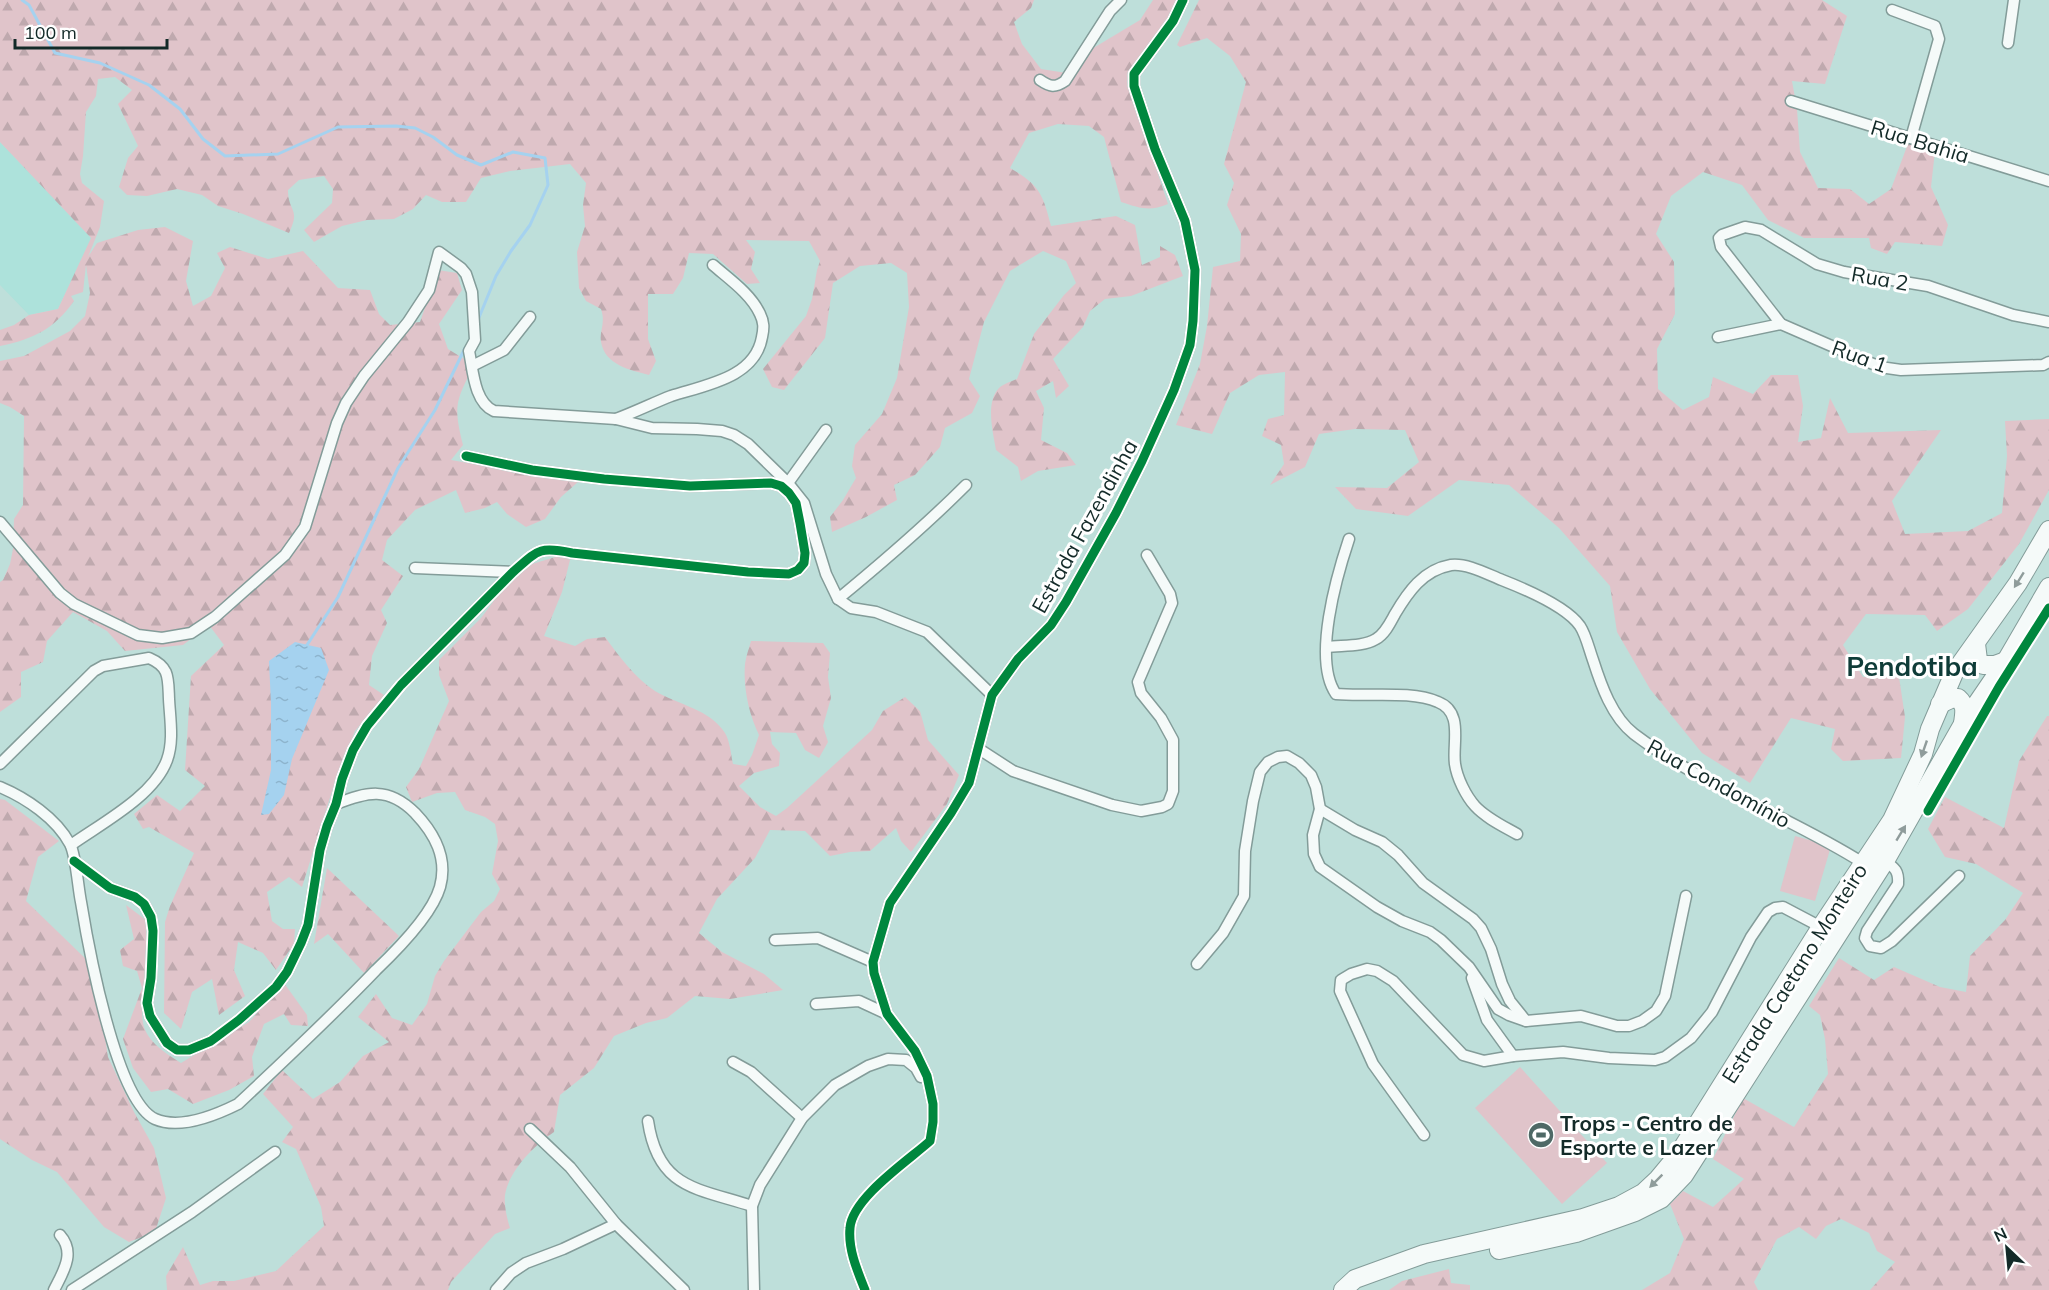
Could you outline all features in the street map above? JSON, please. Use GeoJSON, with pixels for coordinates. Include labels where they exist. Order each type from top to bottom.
{"type":"FeatureCollection","features":[{"type":"Feature","properties":{"kind":"main road","name":"Estrada Caetano Monteiro"},"geometry":{"type":"LineString","coordinates":[[1343,1290],[1355,1279],[1424,1254],[1583,1218],[1619,1206],[1643,1193],[1658,1179],[1678,1155],[1900,804],[1923,754],[1940,704],[1954,673],[2018,583],[2049,530]]}},
{"type":"Feature","properties":{"kind":"main road","name":"Estrada Caetano Monteiro"},"geometry":{"type":"LineString","coordinates":[[1363,1290],[1369,1285],[1435,1264],[1576,1233],[1635,1212],[1661,1199],[1684,1175],[1713,1132],[1885,861],[1963,724],[2006,661],[2049,587]]}},
{"type":"Feature","properties":{"kind":"main road"},"geometry":{"type":"LineString","coordinates":[[1976,644],[1978,660],[1983,665],[1995,665],[2006,661]]}},
{"type":"Feature","properties":{"kind":"main road"},"geometry":{"type":"LineString","coordinates":[[1940,704],[1958,698],[1965,709],[1963,724]]}},
{"type":"Feature","properties":{"kind":"street"},"geometry":{"type":"LineString","coordinates":[[1040,80],[1052,87],[1065,81],[1110,11],[1121,0]]}},
{"type":"Feature","properties":{"kind":"street","name":"Estrada Fazendinha"},"geometry":{"type":"LineString","coordinates":[[865,1290],[851,1246],[850,1226],[855,1212],[890,1173],[930,1141],[933,1122],[933,1104],[927,1076],[915,1051],[887,1014],[874,974],[873,962],[890,903],[969,783],[992,695],[1018,659],[1051,625],[1094,553],[1142,461],[1174,390],[1190,345],[1195,270],[1185,221],[1155,149],[1134,86],[1134,74],[1173,21],[1183,0]]}},
{"type":"Feature","properties":{"kind":"street"},"geometry":{"type":"LineString","coordinates":[[2008,43],[2014,0]]}},
{"type":"Feature","properties":{"kind":"street"},"geometry":{"type":"LineString","coordinates":[[1892,10],[1935,26],[1938,32],[1939,39],[1911,138]]}},
{"type":"Feature","properties":{"kind":"street","name":"Rua Bahia"},"geometry":{"type":"LineString","coordinates":[[1791,101],[2049,181]]}},
{"type":"Feature","properties":{"kind":"street","name":"Rua 2"},"geometry":{"type":"LineString","coordinates":[[1719,238],[1745,227],[1761,230],[1817,264],[1844,272],[1928,286],[2013,315],[2049,322]]}},
{"type":"Feature","properties":{"kind":"street","name":"Rua 1"},"geometry":{"type":"LineString","coordinates":[[1719,238],[1721,247],[1780,324],[1880,367],[1901,370],[2043,365],[2049,362]]}},
{"type":"Feature","properties":{"kind":"street"},"geometry":{"type":"LineString","coordinates":[[0,522],[60,592],[74,604],[138,635],[162,638],[191,633],[215,617],[285,555],[305,527],[337,423],[346,402],[408,322],[429,290],[439,252],[466,274],[472,292],[475,340],[469,351],[480,398],[486,407],[494,411],[616,419],[652,428],[723,431],[734,435],[748,444],[788,483],[804,503],[826,574],[838,599],[851,608],[876,612],[927,632],[992,695]]}},
{"type":"Feature","properties":{"kind":"street"},"geometry":{"type":"LineString","coordinates":[[616,419],[671,396],[715,384],[754,358],[760,346],[764,326],[760,313],[747,295],[712,265]]}},
{"type":"Feature","properties":{"kind":"street"},"geometry":{"type":"LineString","coordinates":[[472,366],[504,350],[530,317]]}},
{"type":"Feature","properties":{"kind":"street"},"geometry":{"type":"LineString","coordinates":[[1718,337],[1780,324]]}},
{"type":"Feature","properties":{"kind":"street"},"geometry":{"type":"LineString","coordinates":[[788,483],[826,430]]}},
{"type":"Feature","properties":{"kind":"street"},"geometry":{"type":"LineString","coordinates":[[74,861],[110,888],[135,897],[144,904],[151,917],[153,932],[151,978],[147,1003],[150,1016],[167,1043],[177,1050],[189,1050],[211,1041],[239,1020],[276,987],[287,972],[308,926],[320,850],[342,779],[353,750],[367,726],[401,685],[513,572],[532,556],[549,548],[572,553],[736,571],[789,574],[798,570],[804,563],[805,553],[796,503],[781,486],[771,483],[690,486],[604,479],[532,470],[466,456]]}},
{"type":"Feature","properties":{"kind":"street"},"geometry":{"type":"LineString","coordinates":[[838,599],[938,513],[966,485]]}},
{"type":"Feature","properties":{"kind":"street"},"geometry":{"type":"LineString","coordinates":[[1349,539],[1336,575],[1328,616],[1328,675],[1332,688],[1336,694],[1416,696],[1446,706],[1453,716],[1456,730],[1455,765],[1463,788],[1475,806],[1517,834]]}},
{"type":"Feature","properties":{"kind":"street"},"geometry":{"type":"LineString","coordinates":[[979,749],[1013,771],[1112,805],[1141,811],[1168,804],[1173,792],[1173,740],[1161,718],[1141,693],[1138,682],[1172,603],[1170,594],[1147,555]]}},
{"type":"Feature","properties":{"kind":"street","name":"Rua Condomínio"},"geometry":{"type":"LineString","coordinates":[[1327,647],[1365,643],[1377,639],[1387,628],[1415,585],[1428,572],[1452,565],[1467,567],[1515,585],[1565,612],[1580,626],[1614,711],[1632,732],[1662,753],[1702,776],[1843,850],[1863,863]]}},
{"type":"Feature","properties":{"kind":"street"},"geometry":{"type":"LineString","coordinates":[[415,568],[513,572]]}},
{"type":"Feature","properties":{"kind":"street"},"geometry":{"type":"LineString","coordinates":[[0,764],[94,671],[103,666],[148,658],[163,666],[168,675],[171,734],[168,758],[160,775],[148,790],[71,845]]}},
{"type":"Feature","properties":{"kind":"street"},"geometry":{"type":"LineString","coordinates":[[1197,964],[1223,933],[1244,896],[1245,851],[1260,772],[1268,762],[1278,757],[1287,756],[1299,763],[1311,775],[1320,808],[1313,836],[1314,854],[1320,867],[1377,907],[1402,921],[1430,932],[1441,940],[1469,968],[1498,1009],[1526,1021],[1581,1016],[1617,1026],[1629,1026],[1642,1021],[1656,1011],[1665,996],[1686,896]]}},
{"type":"Feature","properties":{"kind":"street"},"geometry":{"type":"LineString","coordinates":[[0,788],[34,806],[54,823],[71,845],[83,916],[111,1041],[127,1084],[145,1111],[154,1118],[190,1122],[220,1113],[238,1104],[340,1008],[404,942],[435,899],[440,885],[443,860],[436,839],[414,813],[400,801],[377,793],[363,794],[336,804]]}},
{"type":"Feature","properties":{"kind":"street"},"geometry":{"type":"LineString","coordinates":[[1320,808],[1355,830],[1382,842],[1398,855],[1423,883],[1473,919],[1481,928],[1491,949],[1510,1001],[1526,1021]]}},
{"type":"Feature","properties":{"kind":"street"},"geometry":{"type":"LineString","coordinates":[[1885,861],[1896,868],[1899,876],[1898,884],[1868,931],[1866,938],[1870,946],[1881,948],[1892,941],[1959,876]]}},
{"type":"Feature","properties":{"kind":"street"},"geometry":{"type":"LineString","coordinates":[[1424,1135],[1373,1064],[1340,991],[1341,980],[1351,974],[1367,969],[1377,971],[1393,981],[1463,1055],[1484,1061],[1563,1052],[1655,1060],[1665,1057],[1691,1038],[1712,1012],[1751,937],[1768,912],[1783,907],[1821,927]]}},
{"type":"Feature","properties":{"kind":"street"},"geometry":{"type":"LineString","coordinates":[[775,939],[818,938],[873,962]]}},
{"type":"Feature","properties":{"kind":"street"},"geometry":{"type":"LineString","coordinates":[[1469,968],[1487,1020],[1514,1056]]}},
{"type":"Feature","properties":{"kind":"street"},"geometry":{"type":"LineString","coordinates":[[816,1004],[859,1002],[887,1014]]}},
{"type":"Feature","properties":{"kind":"street"},"geometry":{"type":"LineString","coordinates":[[754,1290],[752,1206],[760,1185],[802,1118],[835,1085],[868,1066],[888,1059],[906,1060],[921,1074],[933,1122]]}},
{"type":"Feature","properties":{"kind":"street"},"geometry":{"type":"LineString","coordinates":[[733,1062],[751,1072],[802,1118]]}},
{"type":"Feature","properties":{"kind":"street"},"geometry":{"type":"LineString","coordinates":[[648,1121],[657,1155],[666,1170],[676,1179],[687,1185],[752,1206]]}},
{"type":"Feature","properties":{"kind":"street"},"geometry":{"type":"LineString","coordinates":[[530,1130],[570,1167],[616,1224],[684,1290]]}},
{"type":"Feature","properties":{"kind":"street"},"geometry":{"type":"LineString","coordinates":[[72,1290],[192,1212],[275,1152]]}},
{"type":"Feature","properties":{"kind":"street"},"geometry":{"type":"LineString","coordinates":[[496,1290],[511,1273],[526,1263],[563,1249],[616,1224]]}},
{"type":"Feature","properties":{"kind":"street"},"geometry":{"type":"LineString","coordinates":[[54,1290],[68,1259],[66,1242],[60,1235]]}},
{"type":"Feature","properties":{"kind":"shaded area"},"geometry":{"type":"Polygon","coordinates":[[[0,142],[92,238],[58,309],[29,315],[0,285],[0,142]]]}},
{"type":"Feature","properties":{"kind":"green space"},"geometry":{"type":"Polygon","coordinates":[[[0,0],[1034,0],[1031,8],[1014,22],[1022,44],[1041,69],[1073,74],[1090,50],[1140,20],[1153,0],[1177,0],[1163,28],[1127,81],[1168,204],[1155,208],[1144,208],[1121,202],[1104,137],[1089,126],[1058,124],[1029,133],[1010,168],[1028,180],[1039,192],[1051,226],[1116,216],[1135,225],[1142,265],[1160,257],[1160,246],[1175,255],[1183,276],[1131,296],[1105,299],[1090,311],[1083,327],[1053,359],[1069,386],[1056,398],[1053,381],[1036,391],[1044,408],[1041,440],[1067,453],[1076,465],[1038,471],[1021,481],[1018,467],[996,450],[991,418],[992,401],[999,388],[1017,379],[1034,334],[1076,283],[1066,261],[1043,251],[1010,271],[984,322],[969,379],[980,396],[972,413],[945,428],[940,447],[915,475],[894,485],[897,500],[832,532],[830,517],[856,478],[852,466],[855,445],[882,414],[897,378],[909,307],[907,273],[891,263],[860,266],[833,283],[825,338],[784,390],[772,387],[763,369],[806,316],[820,261],[809,241],[746,240],[755,252],[751,269],[760,283],[747,284],[713,254],[689,253],[683,278],[673,294],[648,294],[648,339],[656,361],[649,375],[619,365],[603,350],[601,309],[586,301],[579,288],[577,252],[585,226],[583,205],[586,183],[570,164],[510,171],[481,178],[466,202],[442,202],[426,195],[413,209],[394,219],[367,220],[342,226],[314,242],[304,230],[332,203],[333,189],[324,176],[299,180],[288,190],[294,214],[289,233],[218,206],[202,195],[177,189],[147,196],[127,195],[119,187],[128,158],[138,146],[118,104],[132,90],[115,77],[98,79],[96,96],[86,112],[80,174],[82,183],[104,201],[100,227],[88,257],[97,243],[138,230],[165,227],[193,241],[186,281],[193,306],[211,296],[225,268],[217,253],[230,247],[268,259],[303,251],[338,288],[370,290],[379,314],[390,325],[420,322],[438,270],[457,273],[462,290],[439,324],[448,349],[474,365],[463,387],[458,404],[458,421],[463,445],[451,460],[578,482],[561,497],[545,519],[526,527],[507,514],[497,502],[465,513],[456,490],[415,510],[387,540],[382,560],[403,576],[381,610],[387,623],[372,656],[369,685],[384,695],[355,731],[333,788],[302,887],[289,877],[267,892],[272,921],[283,929],[295,929],[294,944],[276,970],[263,953],[238,942],[234,970],[245,996],[219,1015],[212,979],[192,992],[181,1029],[164,1013],[165,922],[194,853],[149,827],[143,829],[134,814],[157,795],[180,811],[205,786],[185,770],[191,676],[224,645],[209,625],[183,645],[125,651],[107,631],[73,612],[47,641],[43,662],[21,672],[21,697],[0,712],[0,582],[10,564],[14,519],[23,505],[24,416],[0,403],[0,361],[24,356],[70,331],[85,316],[90,293],[86,265],[83,292],[71,296],[74,301],[51,326],[23,340],[0,346],[0,330],[14,325],[29,315],[58,309],[91,238],[0,142],[0,0]]]}},
{"type":"Feature","properties":{"kind":"green space"},"geometry":{"type":"Polygon","coordinates":[[[1199,0],[1822,0],[1847,16],[1825,84],[1792,81],[1797,109],[1800,152],[1818,188],[1850,189],[1869,204],[1891,189],[1909,141],[1935,151],[1931,187],[1948,225],[1942,246],[1895,242],[1887,254],[1871,248],[1869,238],[1804,238],[1768,220],[1742,185],[1703,172],[1671,196],[1656,234],[1674,262],[1675,314],[1657,349],[1658,389],[1683,410],[1709,397],[1713,377],[1753,394],[1771,375],[1798,375],[1803,406],[1798,442],[1821,438],[1830,398],[1848,433],[1941,430],[1892,501],[1905,534],[1968,531],[2002,513],[2007,456],[2005,421],[2049,419],[2049,490],[2019,544],[1968,609],[1937,631],[1925,615],[1866,614],[1843,645],[1863,677],[1899,677],[1905,717],[1901,758],[1843,761],[1831,749],[1835,729],[1791,718],[1750,783],[1702,753],[1650,689],[1617,632],[1610,586],[1559,528],[1509,485],[1459,480],[1408,516],[1356,509],[1335,487],[1387,488],[1419,462],[1405,430],[1355,429],[1319,434],[1305,467],[1270,485],[1284,464],[1281,445],[1262,436],[1268,419],[1284,415],[1285,372],[1259,375],[1230,393],[1212,434],[1176,425],[1200,364],[1207,326],[1213,267],[1240,261],[1241,234],[1227,205],[1234,183],[1224,164],[1246,82],[1230,56],[1207,38],[1180,47],[1177,45],[1199,0]]]}},
{"type":"Feature","properties":{"kind":"green space"},"geometry":{"type":"Polygon","coordinates":[[[562,555],[570,560],[562,592],[544,636],[575,646],[587,639],[605,637],[628,666],[648,686],[702,713],[719,725],[728,740],[733,764],[746,766],[759,735],[752,718],[745,682],[745,664],[751,641],[823,643],[830,653],[828,677],[831,698],[823,726],[828,742],[819,758],[805,750],[796,733],[770,732],[772,744],[780,753],[779,766],[754,773],[739,786],[760,807],[776,816],[787,808],[872,730],[883,711],[905,697],[920,711],[928,740],[959,775],[947,804],[911,852],[901,841],[896,828],[870,851],[830,856],[805,831],[770,830],[755,858],[717,899],[699,933],[722,952],[764,974],[783,990],[730,999],[695,996],[667,1018],[646,1023],[614,1036],[594,1068],[560,1095],[554,1132],[531,1151],[512,1176],[505,1195],[510,1228],[495,1234],[451,1282],[448,1290],[167,1290],[166,1276],[183,1247],[200,1285],[213,1281],[234,1281],[276,1271],[324,1226],[321,1207],[296,1149],[282,1142],[293,1127],[263,1094],[282,1070],[313,1099],[340,1082],[363,1056],[389,1042],[358,1017],[376,994],[392,1018],[412,1025],[427,1004],[435,976],[444,961],[481,912],[494,901],[500,889],[492,874],[498,841],[495,824],[485,817],[465,810],[455,792],[437,793],[412,802],[406,787],[419,769],[449,701],[439,675],[439,660],[481,618],[508,582],[532,564],[562,555]]]}},
{"type":"Feature","properties":{"kind":"green space"},"geometry":{"type":"Polygon","coordinates":[[[2049,716],[2049,1290],[1870,1290],[1895,1262],[1877,1251],[1869,1233],[1841,1219],[1826,1226],[1816,1239],[1799,1227],[1777,1239],[1754,1282],[1758,1290],[1642,1290],[1670,1273],[1684,1239],[1670,1204],[1683,1191],[1713,1207],[1744,1179],[1713,1159],[1743,1098],[1794,1127],[1828,1074],[1820,1015],[1809,1006],[1839,958],[1874,980],[1894,967],[1940,987],[1966,992],[1970,956],[2005,920],[2023,893],[1976,864],[1945,857],[1928,829],[1945,797],[2004,828],[2019,761],[2049,716]]]}},
{"type":"Feature","properties":{"kind":"green space"},"geometry":{"type":"Polygon","coordinates":[[[0,799],[5,800],[59,841],[38,857],[26,901],[89,962],[98,992],[108,1057],[154,1148],[166,1198],[155,1232],[129,1242],[104,1227],[57,1172],[32,1160],[0,1139],[0,799]]]}},
{"type":"Feature","properties":{"kind":"green space"},"geometry":{"type":"Polygon","coordinates":[[[1795,836],[1831,846],[1815,901],[1780,891],[1795,836]]]}},
{"type":"Feature","properties":{"kind":"green space"},"geometry":{"type":"Polygon","coordinates":[[[327,868],[399,936],[364,973],[328,934],[314,944],[327,868]]]}},
{"type":"Feature","properties":{"kind":"green space"},"geometry":{"type":"Polygon","coordinates":[[[126,905],[146,920],[147,961],[143,1023],[146,1033],[164,1052],[181,1063],[249,1022],[284,983],[307,1015],[308,1026],[291,1025],[284,1014],[264,1024],[252,1057],[254,1076],[229,1090],[193,1104],[168,1089],[151,1092],[133,1068],[123,1039],[142,988],[137,971],[123,966],[120,950],[134,939],[126,905]]]}},
{"type":"Feature","properties":{"kind":"green space","name":"Trops - Centro de Esporte e Lazer"},"geometry":{"type":"Polygon","coordinates":[[[1520,1067],[1607,1163],[1562,1204],[1475,1108],[1520,1067]]]}},
{"type":"Feature","properties":{"kind":"green space"},"geometry":{"type":"Polygon","coordinates":[[[1449,1269],[1451,1283],[1470,1285],[1470,1290],[1389,1290],[1402,1281],[1449,1269]]]}},
{"type":"Feature","properties":{"kind":"water"},"geometry":{"type":"Polygon","coordinates":[[[295,642],[321,648],[329,670],[292,759],[284,795],[269,814],[261,815],[271,770],[269,661],[295,642]]]}},
{"type":"Feature","properties":{"kind":"waterway"},"geometry":{"type":"LineString","coordinates":[[22,0],[29,5],[55,53],[100,63],[149,85],[180,109],[203,139],[225,156],[278,154],[338,127],[396,126],[415,128],[433,137],[457,155],[481,165],[513,152],[545,158],[548,185],[530,225],[496,276],[478,320]]}},
{"type":"Feature","properties":{"kind":"waterway"},"geometry":{"type":"LineString","coordinates":[[307,645],[338,597],[398,468],[435,410],[465,348]]}},
{"type":"Feature","properties":{"kind":"cycle path"},"geometry":{"type":"LineString","coordinates":[[865,1290],[850,1244],[853,1216],[860,1204],[883,1180],[930,1141],[933,1122],[933,1104],[927,1076],[915,1051],[887,1014],[874,973],[873,962],[890,903],[969,783],[992,695],[1018,659],[1051,625],[1116,513],[1174,390],[1190,345],[1195,270],[1185,221],[1155,149],[1134,86],[1134,74],[1173,21],[1183,0]]}},
{"type":"Feature","properties":{"kind":"cycle path"},"geometry":{"type":"LineString","coordinates":[[74,861],[110,888],[135,897],[144,904],[151,917],[153,931],[151,978],[147,1003],[150,1016],[167,1043],[177,1050],[189,1050],[211,1041],[239,1020],[276,987],[287,972],[308,925],[320,850],[342,779],[353,750],[367,726],[401,685],[513,572],[534,554],[552,550],[748,572],[789,574],[798,570],[804,563],[805,553],[796,503],[781,486],[771,483],[690,486],[604,479],[532,470],[466,456]]}},
{"type":"Feature","properties":{"kind":"cycle path"},"geometry":{"type":"LineString","coordinates":[[1928,811],[1999,687],[2049,608]]}},
{"type":"Feature","properties":{"kind":"place","name":"Trops - Centro de Esporte e Lazer"},"geometry":{"type":"Point","coordinates":[1541,1135]}},
{"type":"Feature","properties":{"kind":"district","name":"Pendotiba"},"geometry":{"type":"Point","coordinates":[1912,666]}}]}
